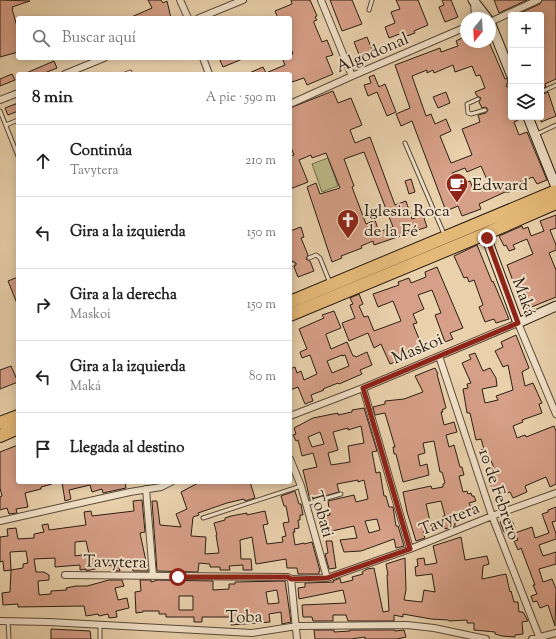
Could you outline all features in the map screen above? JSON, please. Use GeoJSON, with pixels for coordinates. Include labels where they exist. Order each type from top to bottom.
{"type":"FeatureCollection","features":[{"type":"Feature","properties":{"kind":"highway"},"geometry":{"type":"LineString","coordinates":[[292,299],[331,285],[556,191]]}},
{"type":"Feature","properties":{"kind":"highway"},"geometry":{"type":"LineString","coordinates":[[292,314],[556,203]]}},
{"type":"Feature","properties":{"kind":"highway"},"geometry":{"type":"LineString","coordinates":[[0,423],[16,417]]}},
{"type":"Feature","properties":{"kind":"highway"},"geometry":{"type":"LineString","coordinates":[[0,436],[16,429]]}},
{"type":"Feature","properties":{"kind":"street"},"geometry":{"type":"LineString","coordinates":[[180,0],[187,16]]}},
{"type":"Feature","properties":{"kind":"street"},"geometry":{"type":"LineString","coordinates":[[204,16],[243,0]]}},
{"type":"Feature","properties":{"kind":"street"},"geometry":{"type":"LineString","coordinates":[[321,0],[352,76]]}},
{"type":"Feature","properties":{"kind":"street"},"geometry":{"type":"LineString","coordinates":[[496,19],[538,0]]}},
{"type":"Feature","properties":{"kind":"street"},"geometry":{"type":"LineString","coordinates":[[473,1],[475,12]]}},
{"type":"Feature","properties":{"kind":"street"},"geometry":{"type":"LineString","coordinates":[[473,1],[482,12]]}},
{"type":"Feature","properties":{"kind":"street","name":"Algodonal"},"geometry":{"type":"LineString","coordinates":[[292,103],[460,30]]}},
{"type":"Feature","properties":{"kind":"street"},"geometry":{"type":"LineString","coordinates":[[496,37],[508,67]]}},
{"type":"Feature","properties":{"kind":"street"},"geometry":{"type":"LineString","coordinates":[[80,71],[100,60]]}},
{"type":"Feature","properties":{"kind":"street"},"geometry":{"type":"LineString","coordinates":[[204,60],[208,72]]}},
{"type":"Feature","properties":{"kind":"street"},"geometry":{"type":"LineString","coordinates":[[0,100],[16,94]]}},
{"type":"Feature","properties":{"kind":"street"},"geometry":{"type":"LineString","coordinates":[[529,120],[556,188]]}},
{"type":"Feature","properties":{"kind":"street","name":"Maká"},"geometry":{"type":"LineString","coordinates":[[485,234],[518,323],[556,414]]}},
{"type":"Feature","properties":{"kind":"street","name":"Maskoi"},"geometry":{"type":"LineString","coordinates":[[292,415],[363,388],[556,306]]}},
{"type":"Feature","properties":{"kind":"street","name":"10 de Febrero"},"geometry":{"type":"LineString","coordinates":[[439,356],[492,516],[540,638]]}},
{"type":"Feature","properties":{"kind":"street"},"geometry":{"type":"LineString","coordinates":[[363,388],[410,549]]}},
{"type":"Feature","properties":{"kind":"street","name":"Tobati"},"geometry":{"type":"LineString","coordinates":[[292,464],[301,486],[327,578]]}},
{"type":"Feature","properties":{"kind":"street"},"geometry":{"type":"LineString","coordinates":[[0,521],[130,492],[161,487],[167,484]]}},
{"type":"Feature","properties":{"kind":"street"},"geometry":{"type":"LineString","coordinates":[[146,489],[153,576]]}},
{"type":"Feature","properties":{"kind":"street","name":"Tavytera"},"geometry":{"type":"LineString","coordinates":[[65,575],[288,577],[291,579],[327,578],[410,549],[556,492]]}},
{"type":"Feature","properties":{"kind":"street"},"geometry":{"type":"LineString","coordinates":[[291,579],[297,626],[297,639]]}},
{"type":"Feature","properties":{"kind":"street","name":"Toba"},"geometry":{"type":"LineString","coordinates":[[0,621],[252,633],[297,626],[407,624],[486,639]]}},
{"type":"Feature","properties":{"kind":"street"},"geometry":{"type":"LineString","coordinates":[[532,639],[556,633]]}},
{"type":"Feature","properties":{"kind":"lane"},"geometry":{"type":"LineString","coordinates":[[369,10],[372,0]]}},
{"type":"Feature","properties":{"kind":"lane"},"geometry":{"type":"LineString","coordinates":[[544,91],[556,85]]}},
{"type":"Feature","properties":{"kind":"lane"},"geometry":{"type":"LineString","coordinates":[[478,99],[467,104],[468,113],[471,114],[485,110]]}},
{"type":"Feature","properties":{"kind":"lane"},"geometry":{"type":"LineString","coordinates":[[0,111],[16,151]]}},
{"type":"Feature","properties":{"kind":"lane"},"geometry":{"type":"LineString","coordinates":[[6,125],[16,121]]}},
{"type":"Feature","properties":{"kind":"lane"},"geometry":{"type":"LineString","coordinates":[[535,134],[556,125]]}},
{"type":"Feature","properties":{"kind":"lane"},"geometry":{"type":"LineString","coordinates":[[405,143],[446,237]]}},
{"type":"Feature","properties":{"kind":"lane"},"geometry":{"type":"LineString","coordinates":[[309,258],[316,255],[320,258],[331,285]]}},
{"type":"Feature","properties":{"kind":"lane"},"geometry":{"type":"LineString","coordinates":[[203,518],[301,486]]}},
{"type":"Feature","properties":{"kind":"lane"},"geometry":{"type":"LineString","coordinates":[[306,504],[341,494]]}},
{"type":"Feature","properties":{"kind":"lane"},"geometry":{"type":"LineString","coordinates":[[8,621],[9,639]]}},
{"type":"Feature","properties":{"kind":"lane"},"geometry":{"type":"LineString","coordinates":[[100,625],[100,639]]}},
{"type":"Feature","properties":{"kind":"shaded area"},"geometry":{"type":"Polygon","coordinates":[[[328,158],[338,186],[322,192],[312,164],[328,158]]]}},
{"type":"Feature","properties":{"kind":"building"},"geometry":{"type":"Polygon","coordinates":[[[0,0],[30,1],[12,7],[16,23],[16,53],[0,57],[0,0]]]}},
{"type":"Feature","properties":{"kind":"building"},"geometry":{"type":"Polygon","coordinates":[[[148,0],[161,0],[163,3],[167,1],[171,16],[134,16],[152,8],[148,0]]]}},
{"type":"Feature","properties":{"kind":"building"},"geometry":{"type":"Polygon","coordinates":[[[291,0],[310,0],[317,16],[315,17],[317,20],[314,21],[314,23],[322,42],[327,40],[333,55],[326,57],[333,74],[307,85],[304,78],[292,82],[292,72],[268,72],[285,65],[283,60],[292,60],[292,16],[277,16],[275,11],[292,4],[291,0]]]}},
{"type":"Feature","properties":{"kind":"building"},"geometry":{"type":"Polygon","coordinates":[[[330,0],[352,0],[362,24],[342,31],[330,0]]]}},
{"type":"Feature","properties":{"kind":"building"},"geometry":{"type":"Polygon","coordinates":[[[396,0],[418,0],[428,25],[414,31],[415,33],[404,37],[402,33],[389,38],[385,27],[395,23],[391,12],[400,9],[396,0]]]}},
{"type":"Feature","properties":{"kind":"building"},"geometry":{"type":"Polygon","coordinates":[[[442,0],[451,0],[458,17],[445,22],[439,7],[444,5],[442,0]]]}},
{"type":"Feature","properties":{"kind":"building"},"geometry":{"type":"Polygon","coordinates":[[[494,0],[527,0],[499,13],[494,0]]]}},
{"type":"Feature","properties":{"kind":"building"},"geometry":{"type":"Polygon","coordinates":[[[542,0],[556,0],[556,79],[545,84],[546,87],[544,88],[544,12],[523,12],[540,4],[542,0]]]}},
{"type":"Feature","properties":{"kind":"building"},"geometry":{"type":"Polygon","coordinates":[[[367,37],[373,52],[360,57],[354,42],[367,37]]]}},
{"type":"Feature","properties":{"kind":"building"},"geometry":{"type":"Polygon","coordinates":[[[460,39],[460,48],[492,48],[505,79],[507,78],[508,82],[506,86],[508,87],[508,120],[518,120],[514,122],[519,135],[527,132],[547,180],[537,184],[533,177],[520,182],[522,187],[505,192],[479,204],[481,209],[462,216],[458,206],[446,211],[412,121],[401,126],[396,114],[410,108],[395,65],[440,48],[441,52],[458,46],[456,41],[460,39]],[[453,65],[434,73],[433,70],[427,73],[427,70],[412,76],[426,116],[431,114],[435,124],[446,119],[451,131],[440,136],[451,163],[472,155],[462,129],[480,122],[478,115],[486,113],[488,110],[486,107],[482,108],[479,102],[481,98],[477,96],[475,92],[485,88],[480,75],[476,76],[472,66],[455,72],[453,65]],[[481,166],[467,172],[465,168],[452,173],[458,186],[470,181],[473,188],[488,182],[481,166]]]}},
{"type":"Feature","properties":{"kind":"building"},"geometry":{"type":"Polygon","coordinates":[[[220,60],[240,60],[223,67],[220,60]]]}},
{"type":"Feature","properties":{"kind":"building"},"geometry":{"type":"Polygon","coordinates":[[[54,61],[57,68],[47,72],[29,72],[54,61]]]}},
{"type":"Feature","properties":{"kind":"building"},"geometry":{"type":"Polygon","coordinates":[[[263,67],[266,72],[252,72],[263,67]]]}},
{"type":"Feature","properties":{"kind":"building"},"geometry":{"type":"Polygon","coordinates":[[[12,74],[15,80],[0,86],[0,79],[12,74]]]}},
{"type":"Feature","properties":{"kind":"building"},"geometry":{"type":"Polygon","coordinates":[[[374,75],[379,87],[385,84],[396,112],[387,116],[377,92],[368,96],[364,85],[371,83],[369,77],[374,75]]]}},
{"type":"Feature","properties":{"kind":"building"},"geometry":{"type":"Polygon","coordinates":[[[333,91],[338,103],[351,98],[362,125],[350,130],[355,143],[370,137],[395,205],[406,201],[412,219],[423,215],[427,227],[374,245],[373,241],[361,246],[362,248],[341,256],[342,258],[332,262],[307,187],[316,183],[320,194],[340,188],[326,153],[312,158],[311,155],[299,160],[308,182],[292,188],[292,156],[294,155],[292,150],[292,107],[333,91]],[[364,152],[344,159],[354,186],[352,187],[366,224],[375,220],[379,232],[393,227],[364,152]]]}},
{"type":"Feature","properties":{"kind":"building"},"geometry":{"type":"Polygon","coordinates":[[[446,92],[450,103],[438,108],[433,97],[446,92]]]}},
{"type":"Feature","properties":{"kind":"building"},"geometry":{"type":"Polygon","coordinates":[[[548,92],[556,116],[541,122],[541,120],[544,120],[544,94],[548,92]]]}},
{"type":"Feature","properties":{"kind":"building"},"geometry":{"type":"Polygon","coordinates":[[[16,104],[16,112],[8,115],[5,108],[16,104]]]}},
{"type":"Feature","properties":{"kind":"building"},"geometry":{"type":"Polygon","coordinates":[[[411,179],[415,192],[409,194],[405,181],[411,179]]]}},
{"type":"Feature","properties":{"kind":"building"},"geometry":{"type":"Polygon","coordinates":[[[556,215],[556,228],[550,230],[556,245],[556,250],[549,253],[556,270],[556,297],[524,310],[507,265],[533,254],[527,239],[513,245],[515,249],[509,251],[506,245],[504,246],[499,236],[522,226],[523,229],[528,227],[531,236],[544,231],[540,221],[556,215]]]}},
{"type":"Feature","properties":{"kind":"building"},"geometry":{"type":"Polygon","coordinates":[[[301,227],[304,237],[301,238],[308,255],[306,259],[310,261],[314,271],[298,277],[294,267],[296,263],[292,261],[292,230],[301,227]]]}},
{"type":"Feature","properties":{"kind":"building"},"geometry":{"type":"Polygon","coordinates":[[[477,245],[509,319],[496,323],[494,319],[485,322],[479,307],[483,305],[474,280],[469,282],[467,277],[464,278],[454,256],[477,245]]]}},
{"type":"Feature","properties":{"kind":"building"},"geometry":{"type":"Polygon","coordinates":[[[437,267],[463,328],[450,333],[453,339],[445,342],[435,315],[441,313],[432,290],[418,295],[424,309],[413,314],[417,323],[413,324],[422,346],[412,350],[414,355],[390,364],[381,344],[374,348],[368,333],[349,341],[342,323],[355,318],[350,305],[353,304],[350,298],[359,294],[363,304],[359,306],[364,317],[368,316],[374,331],[401,321],[393,301],[378,307],[373,294],[399,285],[398,282],[409,278],[411,283],[426,277],[425,272],[437,267]]]}},
{"type":"Feature","properties":{"kind":"building"},"geometry":{"type":"Polygon","coordinates":[[[16,278],[16,301],[8,281],[16,278]]]}},
{"type":"Feature","properties":{"kind":"building"},"geometry":{"type":"Polygon","coordinates":[[[334,311],[341,328],[326,334],[331,349],[347,342],[353,356],[356,357],[367,352],[372,365],[360,370],[362,374],[311,395],[313,401],[305,404],[298,387],[292,389],[292,368],[295,367],[297,373],[301,371],[304,380],[317,374],[310,355],[302,358],[300,352],[307,349],[299,329],[324,318],[322,315],[334,311]],[[345,355],[327,361],[332,373],[349,366],[345,355]]]}},
{"type":"Feature","properties":{"kind":"building"},"geometry":{"type":"Polygon","coordinates":[[[516,335],[529,368],[522,372],[525,386],[533,383],[542,403],[539,404],[542,413],[522,420],[523,422],[513,426],[517,438],[525,435],[526,437],[554,426],[556,431],[556,484],[550,487],[546,477],[525,486],[527,492],[513,498],[510,492],[502,495],[499,489],[493,491],[490,483],[494,482],[491,475],[496,473],[490,458],[485,460],[481,450],[484,449],[481,439],[476,440],[470,413],[467,413],[463,389],[468,388],[467,384],[471,383],[462,363],[471,359],[469,355],[475,353],[483,371],[490,368],[496,378],[497,386],[482,389],[485,403],[498,400],[496,396],[513,390],[508,365],[503,367],[495,351],[503,347],[501,342],[516,335]]]}},
{"type":"Feature","properties":{"kind":"building"},"geometry":{"type":"Polygon","coordinates":[[[11,366],[16,377],[16,383],[0,389],[0,370],[11,366]]]}},
{"type":"Feature","properties":{"kind":"building"},"geometry":{"type":"Polygon","coordinates":[[[435,368],[438,374],[446,408],[442,410],[443,412],[441,412],[444,425],[454,422],[457,432],[446,435],[449,447],[454,445],[460,467],[462,467],[464,475],[459,476],[463,492],[467,491],[468,494],[471,493],[476,501],[469,503],[474,514],[455,523],[455,526],[445,529],[443,516],[445,516],[441,501],[426,504],[432,530],[423,532],[425,538],[416,541],[407,512],[403,492],[431,486],[432,489],[443,487],[443,484],[445,483],[442,472],[440,472],[434,441],[423,443],[425,453],[418,455],[420,466],[427,464],[429,475],[403,482],[396,454],[394,454],[393,447],[395,447],[385,413],[375,415],[373,407],[385,404],[385,401],[404,399],[423,392],[415,376],[435,368]]]}},
{"type":"Feature","properties":{"kind":"building"},"geometry":{"type":"Polygon","coordinates":[[[364,408],[377,451],[372,452],[376,473],[380,472],[384,496],[386,496],[389,507],[393,507],[396,526],[398,526],[404,546],[396,548],[394,539],[361,551],[344,552],[340,540],[357,538],[354,526],[323,533],[322,523],[320,524],[318,517],[330,515],[328,501],[354,495],[356,502],[368,499],[364,480],[337,484],[339,492],[310,500],[303,470],[317,467],[313,453],[302,456],[298,440],[296,441],[293,435],[296,434],[294,428],[313,418],[338,413],[338,415],[352,412],[352,410],[364,408]],[[361,426],[348,430],[348,428],[333,432],[338,450],[328,453],[331,465],[350,462],[348,446],[364,443],[361,426]],[[320,432],[308,437],[312,447],[324,444],[320,432]],[[377,519],[365,521],[369,533],[380,530],[377,519]]]}},
{"type":"Feature","properties":{"kind":"building"},"geometry":{"type":"Polygon","coordinates":[[[16,446],[16,484],[52,484],[41,487],[41,489],[25,493],[28,507],[16,509],[17,513],[9,514],[7,508],[0,510],[0,497],[2,496],[0,488],[0,452],[16,446]]]}},
{"type":"Feature","properties":{"kind":"building"},"geometry":{"type":"Polygon","coordinates":[[[62,484],[125,484],[126,488],[103,493],[102,489],[92,492],[90,485],[69,490],[71,499],[65,501],[62,484]]]}},
{"type":"Feature","properties":{"kind":"building"},"geometry":{"type":"Polygon","coordinates":[[[196,484],[251,484],[255,498],[227,503],[198,513],[199,515],[193,517],[191,536],[206,537],[205,554],[219,553],[214,523],[225,520],[225,518],[231,516],[247,513],[247,515],[265,511],[268,524],[263,525],[267,544],[283,542],[282,537],[286,536],[283,523],[289,522],[286,506],[284,506],[281,496],[295,491],[299,504],[301,504],[303,515],[300,515],[300,520],[298,520],[299,528],[294,529],[295,532],[293,532],[295,545],[312,542],[320,571],[319,574],[298,574],[297,568],[287,568],[286,559],[256,564],[252,537],[240,540],[241,559],[251,559],[252,570],[243,570],[243,565],[229,566],[230,570],[220,570],[220,567],[210,567],[210,564],[199,563],[198,572],[157,571],[152,501],[157,501],[160,525],[181,527],[176,514],[187,509],[181,492],[196,484]]]}},
{"type":"Feature","properties":{"kind":"building"},"geometry":{"type":"Polygon","coordinates":[[[142,500],[145,532],[140,533],[148,571],[133,571],[132,561],[118,564],[120,571],[113,571],[112,565],[86,571],[86,569],[80,570],[80,565],[55,567],[55,558],[34,559],[36,572],[44,572],[49,575],[49,580],[38,581],[39,595],[51,594],[51,591],[67,590],[66,588],[87,586],[109,580],[122,580],[124,586],[115,588],[118,600],[127,598],[129,608],[116,611],[117,617],[109,618],[108,614],[86,616],[84,606],[18,607],[18,604],[3,605],[2,593],[10,592],[11,570],[4,571],[3,561],[0,562],[0,537],[8,536],[7,529],[16,528],[18,539],[34,538],[34,534],[44,532],[42,525],[48,524],[49,530],[86,525],[84,512],[91,511],[92,516],[134,511],[133,501],[142,500]],[[86,541],[75,542],[75,556],[89,554],[86,541]],[[26,551],[10,552],[11,570],[23,568],[23,564],[28,563],[26,551]]]}},
{"type":"Feature","properties":{"kind":"building"},"geometry":{"type":"Polygon","coordinates":[[[556,507],[556,521],[552,522],[556,539],[539,545],[543,556],[556,552],[556,564],[539,569],[543,582],[552,579],[556,589],[555,626],[548,605],[540,608],[537,601],[533,602],[531,596],[537,594],[533,585],[535,585],[521,548],[518,550],[514,541],[518,540],[515,533],[532,527],[535,538],[549,533],[542,514],[556,507]]]}},
{"type":"Feature","properties":{"kind":"building"},"geometry":{"type":"Polygon","coordinates":[[[511,518],[515,528],[504,532],[500,522],[511,518]]]}},
{"type":"Feature","properties":{"kind":"building"},"geometry":{"type":"Polygon","coordinates":[[[461,537],[465,560],[487,556],[489,564],[483,566],[482,579],[506,574],[514,602],[518,602],[519,612],[523,612],[528,621],[522,622],[523,634],[515,635],[515,637],[502,636],[495,634],[495,632],[474,630],[474,623],[467,623],[467,620],[449,621],[403,614],[403,617],[394,615],[394,621],[348,621],[346,615],[333,615],[333,621],[313,621],[312,617],[303,617],[302,605],[346,603],[343,590],[299,599],[298,588],[305,587],[305,583],[334,582],[333,581],[340,578],[341,583],[353,580],[352,577],[363,574],[362,572],[367,569],[374,568],[383,612],[389,611],[388,575],[386,564],[405,558],[406,590],[404,600],[422,602],[424,590],[435,592],[432,574],[416,576],[415,567],[418,566],[417,559],[424,558],[425,565],[437,563],[433,546],[461,537]]]}},
{"type":"Feature","properties":{"kind":"building"},"geometry":{"type":"Polygon","coordinates":[[[326,541],[332,541],[336,568],[329,569],[325,554],[328,553],[326,541]]]}},
{"type":"Feature","properties":{"kind":"building"},"geometry":{"type":"Polygon","coordinates":[[[140,580],[151,580],[151,582],[158,580],[213,581],[213,590],[229,589],[229,584],[235,584],[235,582],[285,581],[291,622],[282,624],[281,612],[269,614],[270,622],[231,625],[231,617],[202,617],[202,622],[194,622],[194,617],[166,617],[166,614],[159,614],[159,611],[143,611],[136,613],[135,592],[141,591],[140,580]],[[277,590],[266,592],[268,604],[279,603],[277,590]],[[179,596],[179,610],[193,610],[193,596],[179,596]]]}},
{"type":"Feature","properties":{"kind":"building"},"geometry":{"type":"Polygon","coordinates":[[[51,629],[90,631],[91,639],[51,639],[51,629]]]}},
{"type":"Feature","properties":{"kind":"building"},"geometry":{"type":"Polygon","coordinates":[[[314,630],[334,630],[334,632],[350,630],[404,630],[406,637],[397,639],[365,639],[365,637],[351,639],[315,639],[314,630]]]}},
{"type":"Feature","properties":{"kind":"place","name":"Edward"},"geometry":{"type":"Point","coordinates":[457,204]}},
{"type":"Feature","properties":{"kind":"place","name":"Iglesia Roca de la Fé"},"geometry":{"type":"Point","coordinates":[348,240]}},
{"type":"Feature","properties":{"kind":"route"},"geometry":{"type":"LineString","coordinates":[[178,577],[288,577],[291,579],[327,578],[410,549],[363,388],[518,323],[487,238]]}}]}
